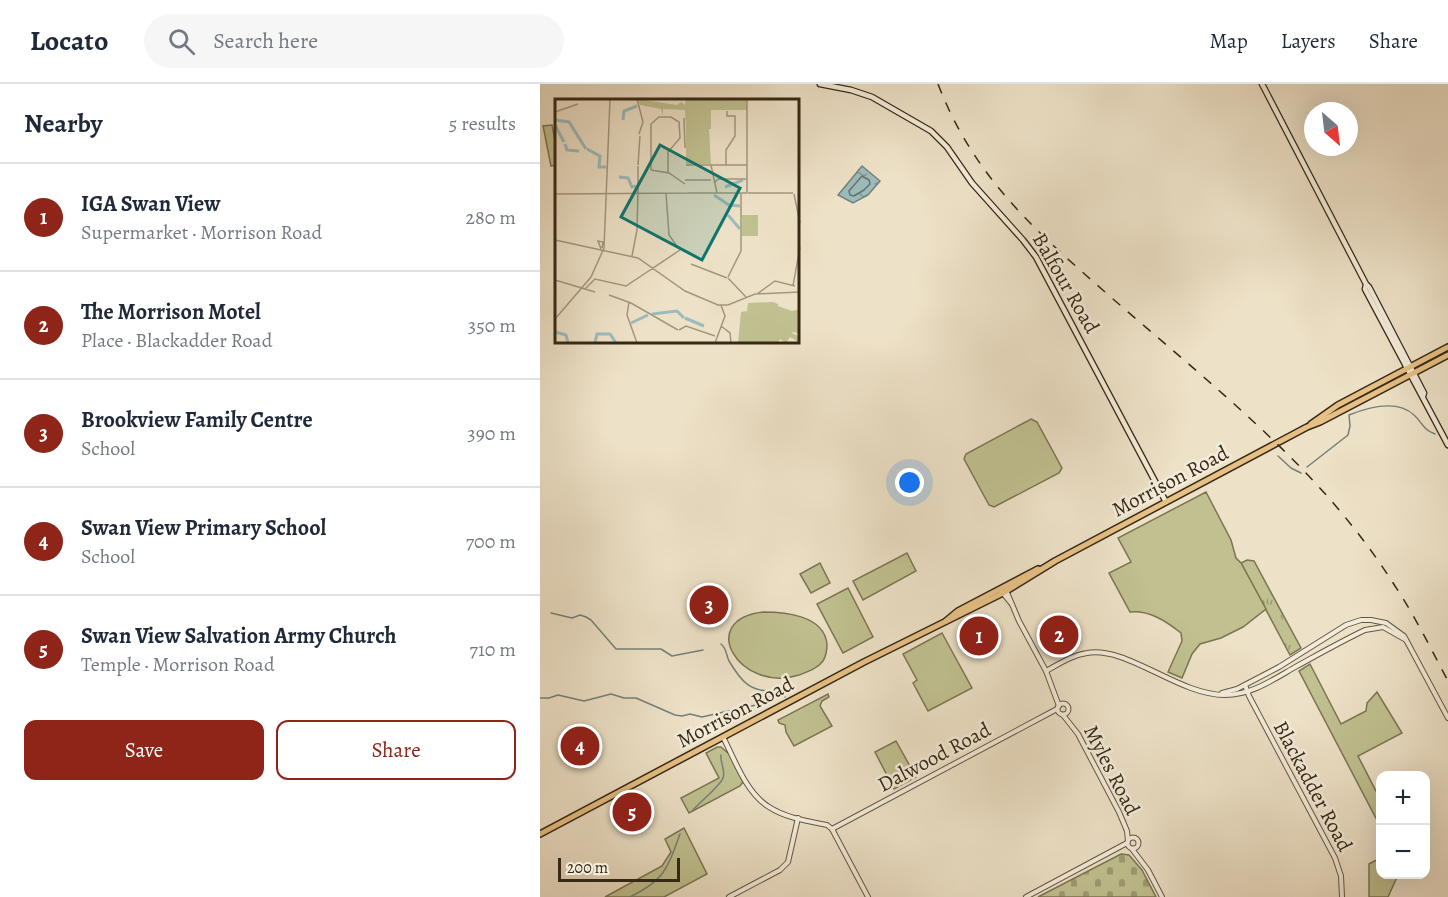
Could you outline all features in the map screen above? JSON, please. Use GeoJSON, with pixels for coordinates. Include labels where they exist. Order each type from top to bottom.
{"type":"FeatureCollection","features":[{"type":"Feature","properties":{"kind":"main road","name":"Balfour Road"},"geometry":{"type":"LineString","coordinates":[[820,84],[872,98],[931,131],[947,147],[972,183],[1036,257],[1166,502]]}},
{"type":"Feature","properties":{"kind":"main road"},"geometry":{"type":"LineString","coordinates":[[1262,84],[1366,285],[1365,289],[1424,393],[1446,436],[1448,445]]}},
{"type":"Feature","properties":{"kind":"main road","name":"Morrison Road"},"geometry":{"type":"LineString","coordinates":[[1307,427],[1338,405],[1448,347]]}},
{"type":"Feature","properties":{"kind":"main road","name":"Morrison Road"},"geometry":{"type":"LineString","coordinates":[[540,834],[946,621],[958,611],[1003,590],[1307,427],[1448,355]]}},
{"type":"Feature","properties":{"kind":"street","name":"Myles Road"},"geometry":{"type":"LineString","coordinates":[[1003,590],[1046,671],[1061,710],[1070,722],[1119,812],[1127,831],[1129,845],[1138,855],[1162,897]]}},
{"type":"Feature","properties":{"kind":"street"},"geometry":{"type":"LineString","coordinates":[[1215,694],[1245,686],[1346,625],[1361,620],[1386,622],[1397,629],[1406,640],[1448,718]]}},
{"type":"Feature","properties":{"kind":"street"},"geometry":{"type":"LineString","coordinates":[[1046,671],[1080,654],[1101,652],[1117,656],[1195,691],[1215,694],[1247,692],[1371,628],[1387,629],[1406,640]]}},
{"type":"Feature","properties":{"kind":"street"},"geometry":{"type":"LineString","coordinates":[[1319,643],[1323,652]]}},
{"type":"Feature","properties":{"kind":"street"},"geometry":{"type":"LineString","coordinates":[[1281,666],[1285,673]]}},
{"type":"Feature","properties":{"kind":"street","name":"Blackadder Road"},"geometry":{"type":"LineString","coordinates":[[1245,686],[1335,858],[1341,876],[1342,897]]}},
{"type":"Feature","properties":{"kind":"street","name":"Dalwood Road"},"geometry":{"type":"LineString","coordinates":[[832,829],[1015,730],[1061,710]]}},
{"type":"Feature","properties":{"kind":"street"},"geometry":{"type":"LineString","coordinates":[[723,737],[758,798],[776,811],[827,825],[832,829],[868,897]]}},
{"type":"Feature","properties":{"kind":"street"},"geometry":{"type":"LineString","coordinates":[[729,897],[780,870],[786,864],[798,818]]}},
{"type":"Feature","properties":{"kind":"street","name":"Myles Road"},"geometry":{"type":"LineString","coordinates":[[1127,831],[1137,841],[1138,855]]}},
{"type":"Feature","properties":{"kind":"street","name":"Myles Road"},"geometry":{"type":"LineString","coordinates":[[1129,845],[1133,838]]}},
{"type":"Feature","properties":{"kind":"street","name":"Myles Road"},"geometry":{"type":"LineString","coordinates":[[1129,845],[1137,846]]}},
{"type":"Feature","properties":{"kind":"street"},"geometry":{"type":"LineString","coordinates":[[1026,897],[1129,845]]}},
{"type":"Feature","properties":{"kind":"green space"},"geometry":{"type":"Polygon","coordinates":[[[552,125],[555,141],[555,165],[551,166],[543,126],[552,125]]]}},
{"type":"Feature","properties":{"kind":"green space"},"geometry":{"type":"Polygon","coordinates":[[[1031,419],[1037,422],[1062,468],[1059,473],[994,507],[989,505],[964,459],[966,454],[1031,419]]]}},
{"type":"Feature","properties":{"kind":"green space"},"geometry":{"type":"Polygon","coordinates":[[[1206,492],[1231,540],[1236,558],[1266,609],[1243,627],[1221,638],[1200,644],[1192,654],[1182,678],[1168,672],[1182,641],[1181,633],[1157,617],[1130,612],[1109,573],[1131,562],[1118,538],[1206,492]]]}},
{"type":"Feature","properties":{"kind":"green space"},"geometry":{"type":"Polygon","coordinates":[[[907,553],[916,571],[863,600],[853,581],[907,553]]]}},
{"type":"Feature","properties":{"kind":"green space"},"geometry":{"type":"Polygon","coordinates":[[[1247,560],[1254,561],[1301,648],[1290,655],[1241,563],[1247,560]]]}},
{"type":"Feature","properties":{"kind":"green space"},"geometry":{"type":"Polygon","coordinates":[[[820,563],[830,583],[811,593],[800,574],[820,563]]]}},
{"type":"Feature","properties":{"kind":"green space"},"geometry":{"type":"Polygon","coordinates":[[[848,588],[873,637],[843,653],[817,604],[848,588]]]}},
{"type":"Feature","properties":{"kind":"green space"},"geometry":{"type":"Polygon","coordinates":[[[763,612],[792,614],[811,621],[819,627],[827,644],[821,664],[799,675],[778,678],[759,674],[744,666],[733,654],[729,640],[732,628],[743,618],[763,612]]]}},
{"type":"Feature","properties":{"kind":"green space"},"geometry":{"type":"Polygon","coordinates":[[[942,633],[972,688],[928,711],[913,683],[917,680],[903,654],[942,633]]]}},
{"type":"Feature","properties":{"kind":"green space"},"geometry":{"type":"Polygon","coordinates":[[[1310,664],[1341,724],[1366,711],[1367,703],[1377,692],[1402,733],[1358,756],[1376,791],[1376,818],[1299,671],[1310,664]]]}},
{"type":"Feature","properties":{"kind":"green space"},"geometry":{"type":"Polygon","coordinates":[[[828,694],[829,697],[822,701],[820,706],[832,726],[794,746],[786,732],[785,725],[779,723],[778,720],[828,694]]]}},
{"type":"Feature","properties":{"kind":"green space"},"geometry":{"type":"Polygon","coordinates":[[[896,741],[916,777],[894,789],[875,752],[896,741]]]}},
{"type":"Feature","properties":{"kind":"green space"},"geometry":{"type":"Polygon","coordinates":[[[721,747],[729,754],[743,782],[740,786],[689,813],[681,798],[719,778],[706,753],[721,747]]]}},
{"type":"Feature","properties":{"kind":"green space"},"geometry":{"type":"Polygon","coordinates":[[[684,828],[707,874],[664,897],[605,897],[662,866],[671,852],[665,839],[684,828]]]}},
{"type":"Feature","properties":{"kind":"green space"},"geometry":{"type":"Polygon","coordinates":[[[1121,854],[1129,855],[1142,870],[1156,897],[1038,897],[1121,854]]]}},
{"type":"Feature","properties":{"kind":"green space"},"geometry":{"type":"Polygon","coordinates":[[[1376,860],[1376,879],[1396,879],[1388,897],[1369,897],[1369,864],[1376,860]]]}},
{"type":"Feature","properties":{"kind":"water"},"geometry":{"type":"Polygon","coordinates":[[[862,166],[880,181],[868,195],[853,203],[838,195],[862,166]]]}},
{"type":"Feature","properties":{"kind":"waterway"},"geometry":{"type":"LineString","coordinates":[[1307,467],[1348,435],[1349,415],[1365,409],[1383,406],[1399,407],[1414,415],[1425,428],[1435,434]]}},
{"type":"Feature","properties":{"kind":"waterway"},"geometry":{"type":"LineString","coordinates":[[1278,456],[1291,468],[1301,473]]}},
{"type":"Feature","properties":{"kind":"waterway"},"geometry":{"type":"LineString","coordinates":[[551,613],[572,618],[580,615],[586,617],[616,649],[661,649],[672,656],[703,650]]}},
{"type":"Feature","properties":{"kind":"waterway"},"geometry":{"type":"LineString","coordinates":[[721,644],[742,680],[758,690],[773,691]]}},
{"type":"Feature","properties":{"kind":"waterway"},"geometry":{"type":"LineString","coordinates":[[748,707],[766,701],[773,691],[785,697]]}},
{"type":"Feature","properties":{"kind":"waterway"},"geometry":{"type":"LineString","coordinates":[[540,698],[558,695],[584,701],[611,694],[624,698],[636,698],[682,716],[690,714],[702,717],[737,709]]}},
{"type":"Feature","properties":{"kind":"waterway"},"geometry":{"type":"LineString","coordinates":[[693,810],[723,778],[721,755]]}},
{"type":"Feature","properties":{"kind":"waterway"},"geometry":{"type":"LineString","coordinates":[[630,897],[658,879],[668,865],[680,834]]}},
{"type":"Feature","properties":{"kind":"railway"},"geometry":{"type":"LineString","coordinates":[[938,84],[970,149],[1011,203],[1059,251],[1254,422],[1307,474],[1338,509],[1382,566],[1402,597],[1448,681]]}},
{"type":"Feature","properties":{"kind":"place","name":"Brookview Family Centre"},"geometry":{"type":"Point","coordinates":[709,605]}},
{"type":"Feature","properties":{"kind":"place","name":"The Morrison Motel"},"geometry":{"type":"Point","coordinates":[1059,635]}},
{"type":"Feature","properties":{"kind":"place","name":"IGA Swan View"},"geometry":{"type":"Point","coordinates":[979,636]}},
{"type":"Feature","properties":{"kind":"place","name":"Swan View Primary School"},"geometry":{"type":"Point","coordinates":[580,746]}},
{"type":"Feature","properties":{"kind":"place","name":"Swan View Salvation Army Church"},"geometry":{"type":"Point","coordinates":[632,812]}}]}
